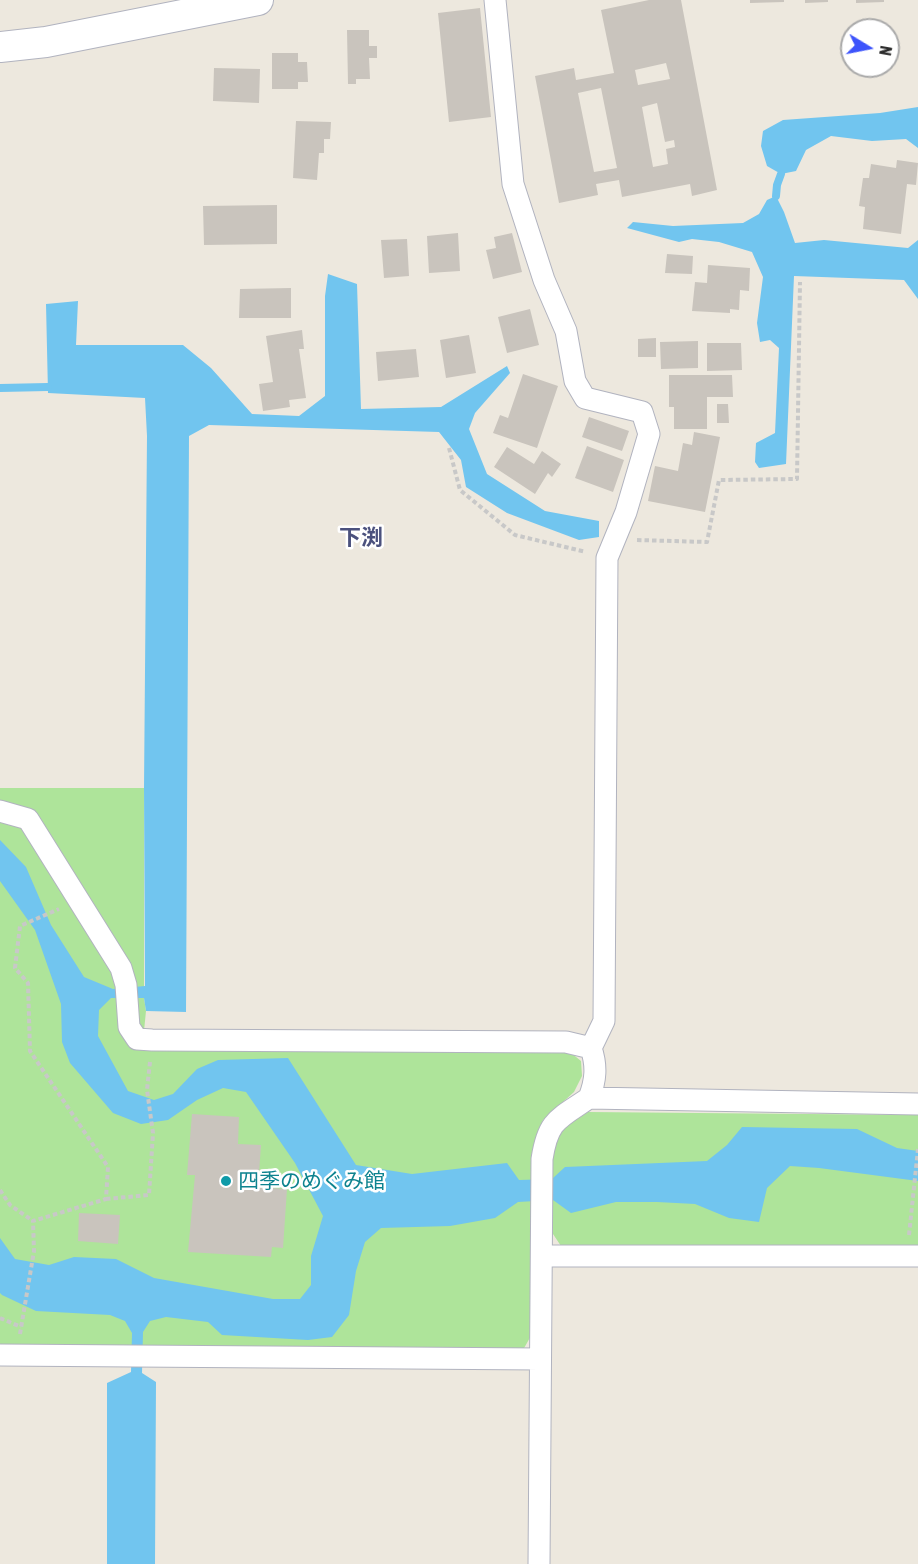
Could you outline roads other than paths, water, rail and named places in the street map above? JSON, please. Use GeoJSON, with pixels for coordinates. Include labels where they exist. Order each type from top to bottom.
{"type":"FeatureCollection","features":[{"type":"Feature","properties":{"kind":"main road"},"geometry":{"type":"LineString","coordinates":[[0,47],[46,42],[258,0]]}},
{"type":"Feature","properties":{"kind":"street"},"geometry":{"type":"LineString","coordinates":[[495,0],[513,184],[544,280],[566,331],[575,381],[585,398],[642,412],[649,434],[626,512],[607,558],[604,1021],[591,1047],[596,1062],[595,1082],[589,1098]]}},
{"type":"Feature","properties":{"kind":"street"},"geometry":{"type":"LineString","coordinates":[[0,811],[28,819],[121,968],[127,994],[129,1027],[137,1039],[152,1041],[566,1042],[591,1047]]}},
{"type":"Feature","properties":{"kind":"street"},"geometry":{"type":"LineString","coordinates":[[539,1564],[542,1159],[546,1137],[555,1121],[589,1098],[918,1104]]}},
{"type":"Feature","properties":{"kind":"street"},"geometry":{"type":"LineString","coordinates":[[542,1256],[913,1256]]}},
{"type":"Feature","properties":{"kind":"street"},"geometry":{"type":"LineString","coordinates":[[0,1355],[540,1359]]}},
{"type":"Feature","properties":{"kind":"water"},"geometry":{"type":"Polygon","coordinates":[[[918,107],[918,148],[906,139],[872,141],[831,136],[806,150],[796,171],[781,174],[767,166],[761,146],[763,131],[783,120],[880,113],[918,107]]]}},
{"type":"Feature","properties":{"kind":"water"},"geometry":{"type":"Polygon","coordinates":[[[776,196],[795,243],[824,240],[908,248],[918,240],[918,299],[904,280],[794,276],[786,464],[759,468],[755,462],[756,443],[775,433],[779,348],[770,340],[760,342],[757,323],[763,277],[752,252],[719,242],[692,239],[679,242],[627,228],[633,222],[673,226],[743,223],[759,214],[767,200],[776,196]]]}},
{"type":"Feature","properties":{"kind":"water"},"geometry":{"type":"Polygon","coordinates":[[[328,274],[357,284],[361,409],[441,407],[507,366],[510,373],[475,413],[469,429],[487,474],[545,511],[599,521],[599,537],[579,540],[507,513],[466,487],[461,460],[439,432],[209,425],[189,436],[186,1012],[146,1011],[144,998],[111,998],[99,1010],[98,1036],[128,1091],[154,1100],[173,1094],[197,1069],[218,1060],[288,1058],[356,1165],[412,1174],[507,1163],[519,1180],[552,1179],[565,1167],[707,1161],[727,1145],[742,1127],[857,1129],[897,1148],[918,1151],[918,1181],[790,1166],[767,1188],[759,1222],[729,1218],[695,1204],[616,1202],[571,1213],[553,1200],[518,1202],[495,1218],[450,1226],[381,1228],[365,1242],[356,1271],[349,1315],[332,1337],[308,1340],[222,1335],[208,1322],[166,1317],[150,1321],[143,1332],[142,1373],[156,1382],[155,1564],[107,1564],[107,1383],[131,1372],[132,1333],[125,1321],[110,1315],[36,1311],[2,1295],[0,1293],[0,1238],[15,1259],[49,1265],[74,1257],[116,1259],[154,1278],[273,1299],[300,1299],[311,1285],[311,1256],[323,1216],[295,1163],[246,1092],[223,1088],[197,1100],[168,1120],[141,1124],[113,1113],[70,1063],[62,1042],[61,1004],[35,930],[0,881],[0,840],[26,867],[51,925],[84,977],[113,989],[145,986],[147,436],[145,398],[48,393],[46,304],[78,301],[76,345],[183,345],[211,368],[252,414],[299,416],[325,396],[325,296],[328,274]]]}},
{"type":"Feature","properties":{"kind":"waterway"},"geometry":{"type":"LineString","coordinates":[[776,196],[781,174]]}},
{"type":"Feature","properties":{"kind":"waterway"},"geometry":{"type":"LineString","coordinates":[[0,388],[48,387]]}},
{"type":"Feature","properties":{"kind":"place","name":"四季のめぐみ館"},"geometry":{"type":"Point","coordinates":[226,1181]}},
{"type":"Feature","properties":{"kind":"district","name":"下渕"},"geometry":{"type":"Point","coordinates":[361,538]}}]}
